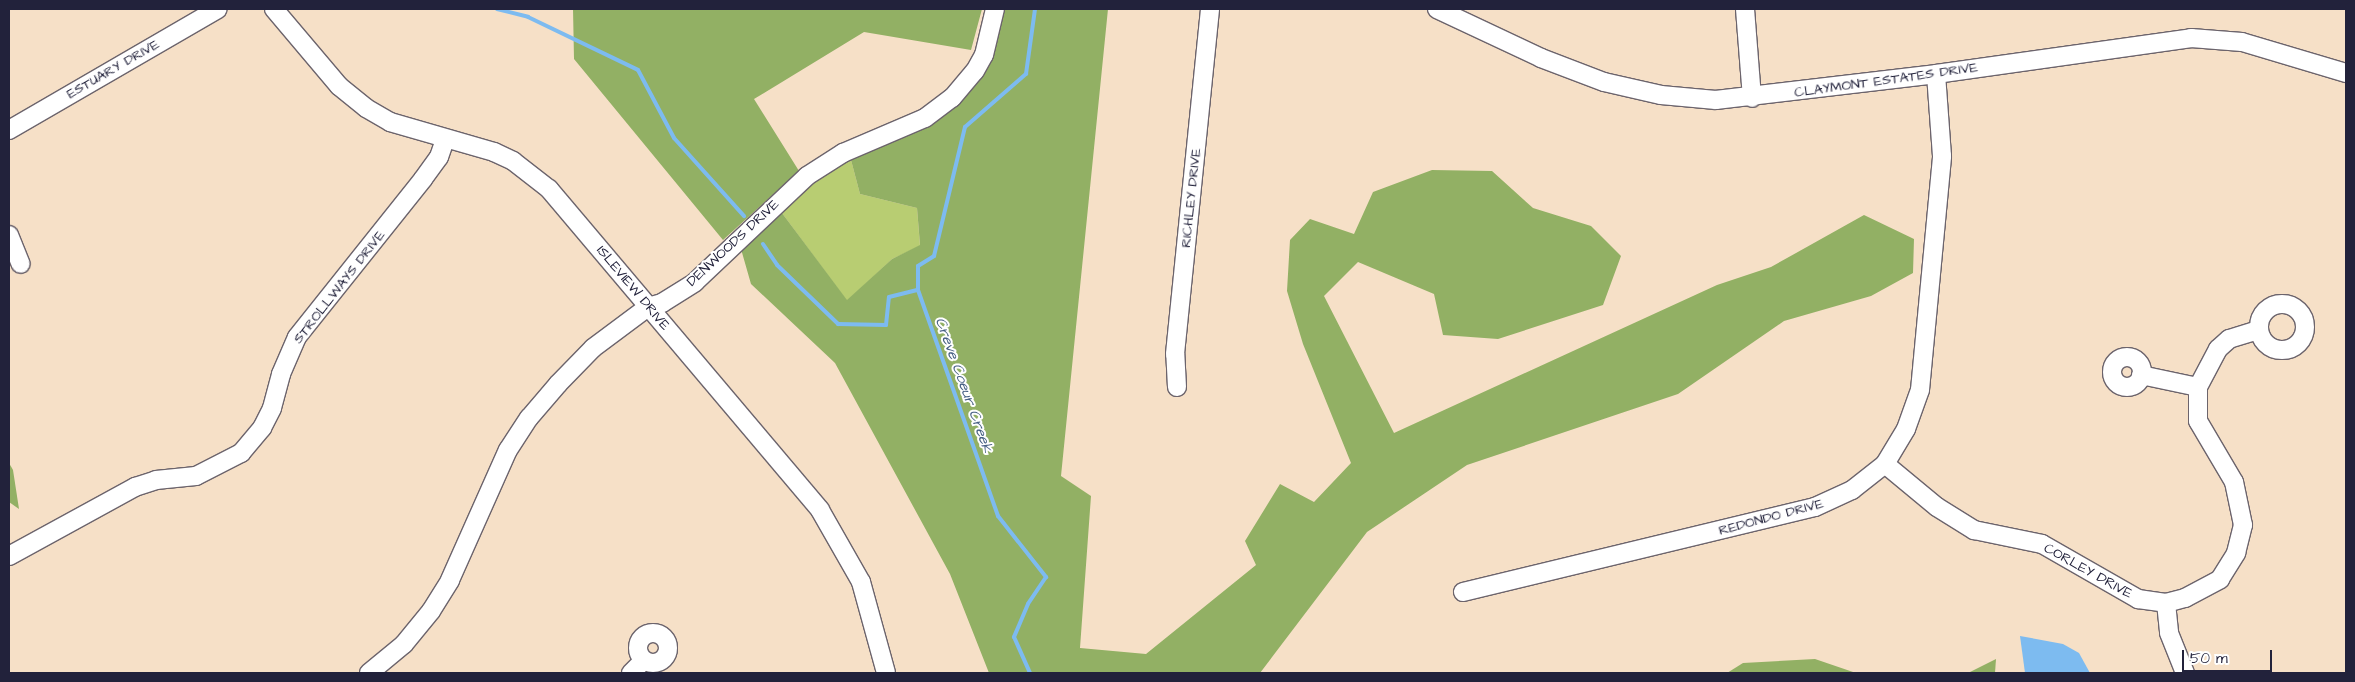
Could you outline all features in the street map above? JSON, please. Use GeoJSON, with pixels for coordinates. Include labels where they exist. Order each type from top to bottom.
{"type":"FeatureCollection","features":[{"type":"Feature","properties":{"kind":"street","name":"ESTUARY DRIVE"},"geometry":{"type":"LineString","coordinates":[[9,130],[218,9]]}},
{"type":"Feature","properties":{"kind":"street","name":"ISLEVIEW DRIVE"},"geometry":{"type":"LineString","coordinates":[[274,9],[339,86],[366,108],[390,122],[445,140],[494,152],[532,174],[549,189],[804,489],[836,534],[861,582],[886,673]]}},
{"type":"Feature","properties":{"kind":"street","name":"DENWOODS DRIVE"},"geometry":{"type":"LineString","coordinates":[[369,673],[404,644],[431,611],[450,580],[492,481],[529,418],[593,348],[648,307],[662,303],[695,282],[807,176],[850,150],[925,118],[952,98],[975,71],[984,55],[996,9]]}},
{"type":"Feature","properties":{"kind":"street","name":"RICHLEY DRIVE"},"geometry":{"type":"LineString","coordinates":[[1177,388],[1175,354],[1210,9]]}},
{"type":"Feature","properties":{"kind":"street","name":"CLAYMONT ESTATES DRIVE"},"geometry":{"type":"LineString","coordinates":[[1437,9],[1541,58],[1604,82],[1685,97],[1752,98],[2191,38],[2242,42],[2346,73]]}},
{"type":"Feature","properties":{"kind":"street"},"geometry":{"type":"LineString","coordinates":[[1745,9],[1752,98]]}},
{"type":"Feature","properties":{"kind":"street","name":"REDONDO DRIVE"},"geometry":{"type":"LineString","coordinates":[[1463,592],[1815,507],[1852,490],[1884,464],[1906,429],[1920,390],[1942,156],[1936,74]]}},
{"type":"Feature","properties":{"kind":"street","name":"STROLLWAYS DRIVE"},"geometry":{"type":"LineString","coordinates":[[9,556],[135,487],[156,480],[196,476],[232,461],[241,453],[262,428],[272,408],[281,374],[297,338],[423,179],[439,157],[445,140]]}},
{"type":"Feature","properties":{"kind":"street"},"geometry":{"type":"LineString","coordinates":[[9,235],[21,264]]}},
{"type":"Feature","properties":{"kind":"street"},"geometry":{"type":"LineString","coordinates":[[2186,673],[2169,633],[2166,604],[2196,593],[2220,579],[2236,553],[2243,525],[2234,482],[2198,422],[2198,387],[2218,349],[2229,339],[2259,330]]}},
{"type":"Feature","properties":{"kind":"street"},"geometry":{"type":"LineString","coordinates":[[2142,375],[2198,387]]}},
{"type":"Feature","properties":{"kind":"street","name":"CORLEY DRIVE"},"geometry":{"type":"LineString","coordinates":[[1884,464],[1957,521],[1993,535],[2042,544],[2123,592],[2166,604]]}},
{"type":"Feature","properties":{"kind":"street"},"geometry":{"type":"LineString","coordinates":[[631,673],[644,660]]}},
{"type":"Feature","properties":{"kind":"green space"},"geometry":{"type":"Polygon","coordinates":[[[573,9],[982,9],[971,50],[864,32],[754,99],[799,171],[723,240],[574,59],[573,9]]]}},
{"type":"Feature","properties":{"kind":"green space"},"geometry":{"type":"Polygon","coordinates":[[[1000,9],[1108,9],[1061,476],[1091,496],[1080,648],[1146,654],[1256,565],[1245,541],[1280,484],[1314,502],[1351,463],[1303,344],[1287,291],[1290,240],[1310,219],[1354,234],[1373,192],[1432,170],[1492,171],[1533,208],[1591,226],[1621,256],[1603,305],[1498,339],[1443,335],[1434,294],[1358,262],[1324,296],[1394,433],[1717,285],[1771,267],[1864,215],[1914,239],[1913,273],[1871,296],[1784,321],[1678,394],[1467,465],[1367,532],[1260,673],[989,673],[950,574],[835,363],[751,284],[741,249],[782,213],[847,300],[892,259],[920,245],[917,208],[860,194],[851,160],[950,111],[969,89],[1000,9]]]}},
{"type":"Feature","properties":{"kind":"green space"},"geometry":{"type":"Polygon","coordinates":[[[851,160],[860,194],[917,208],[920,246],[892,259],[847,301],[782,213],[816,179],[851,160]]]}},
{"type":"Feature","properties":{"kind":"green space"},"geometry":{"type":"Polygon","coordinates":[[[9,463],[13,470],[19,509],[9,502],[9,463]]]}},
{"type":"Feature","properties":{"kind":"green space"},"geometry":{"type":"Polygon","coordinates":[[[1815,659],[1856,673],[1727,673],[1743,663],[1815,659]]]}},
{"type":"Feature","properties":{"kind":"green space"},"geometry":{"type":"Polygon","coordinates":[[[1996,659],[1995,673],[1968,673],[1996,659]]]}},
{"type":"Feature","properties":{"kind":"water"},"geometry":{"type":"Polygon","coordinates":[[[2020,636],[2063,644],[2079,653],[2090,673],[2025,673],[2020,636]]]}},
{"type":"Feature","properties":{"kind":"waterway","name":"Creve Coeur Creek"},"geometry":{"type":"LineString","coordinates":[[497,9],[528,17],[638,70],[674,138],[744,216]]}},
{"type":"Feature","properties":{"kind":"waterway"},"geometry":{"type":"LineString","coordinates":[[918,290],[918,266],[934,256],[965,127],[1026,74],[1035,9]]}},
{"type":"Feature","properties":{"kind":"waterway","name":"Creve Coeur Creek"},"geometry":{"type":"LineString","coordinates":[[763,244],[777,265],[838,324],[886,325],[889,297],[918,290],[998,516],[1046,577],[1028,604],[1014,637],[1030,673]]}}]}
